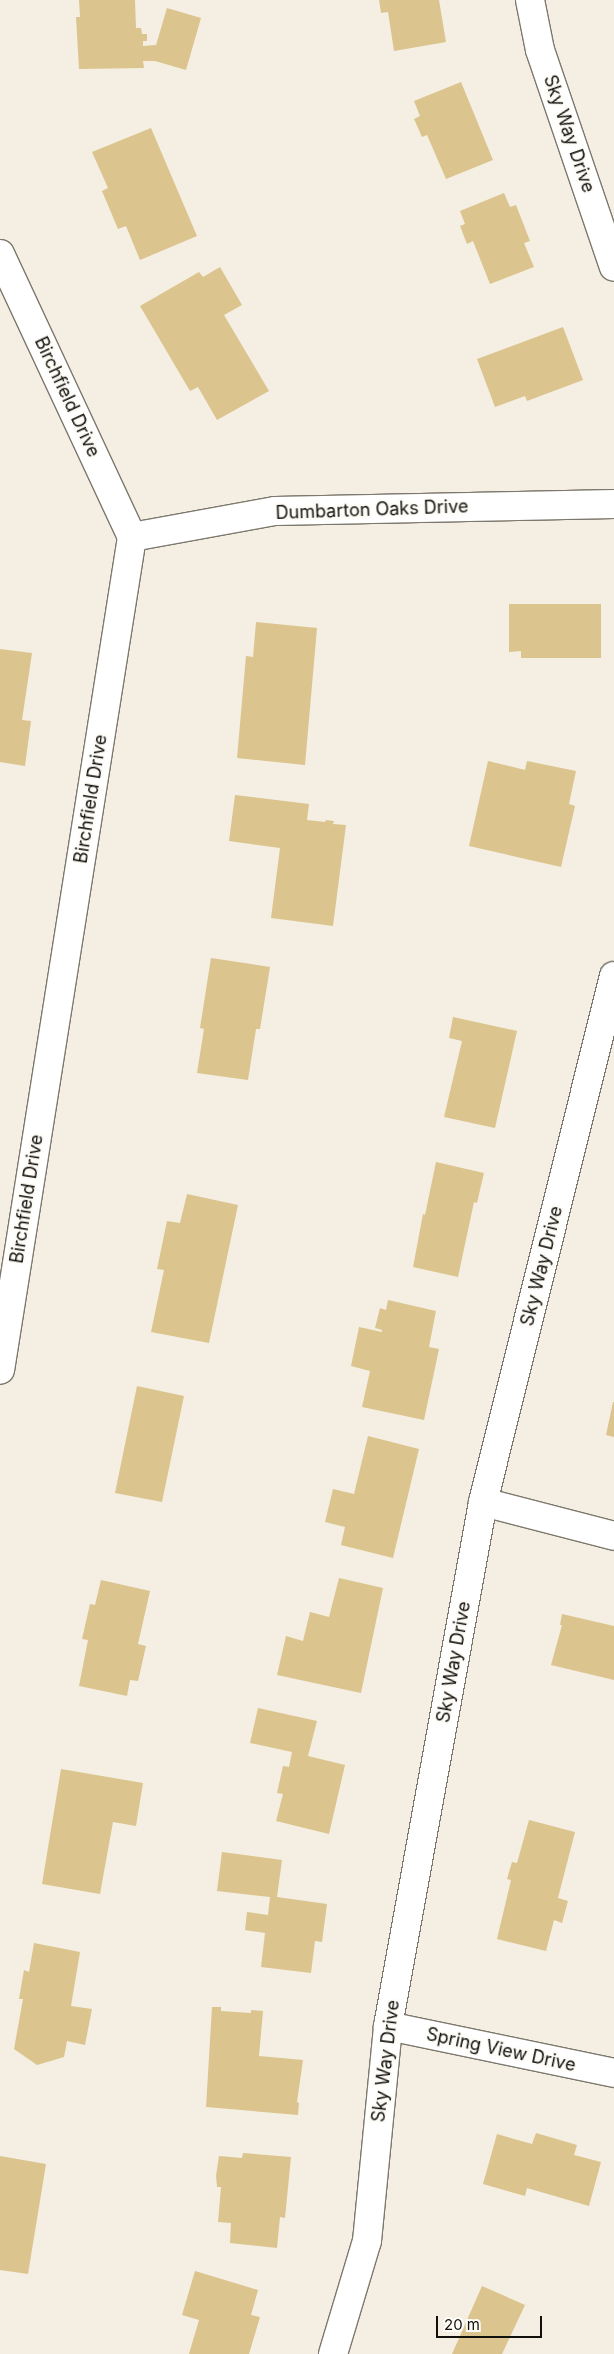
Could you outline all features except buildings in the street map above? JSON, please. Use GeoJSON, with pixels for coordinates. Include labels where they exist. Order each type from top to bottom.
{"type":"FeatureCollection","features":[{"type":"Feature","properties":{"kind":"street","name":"Sky Way Drive"},"geometry":{"type":"LineString","coordinates":[[530,0],[540,50],[614,267]]}},
{"type":"Feature","properties":{"kind":"street","name":"Birchfield Drive"},"geometry":{"type":"LineString","coordinates":[[0,254],[132,537],[0,1370]]}},
{"type":"Feature","properties":{"kind":"street","name":"Dumbarton Oaks Drive"},"geometry":{"type":"LineString","coordinates":[[132,537],[276,511],[614,504]]}},
{"type":"Feature","properties":{"kind":"street","name":"Sky Way Drive"},"geometry":{"type":"LineString","coordinates":[[333,2354],[367,2241],[388,2026],[483,1502],[611,1006],[614,976]]}},
{"type":"Feature","properties":{"kind":"street"},"geometry":{"type":"LineString","coordinates":[[483,1502],[614,1536]]}},
{"type":"Feature","properties":{"kind":"street","name":"Spring View Drive"},"geometry":{"type":"LineString","coordinates":[[388,2026],[614,2074]]}}]}
